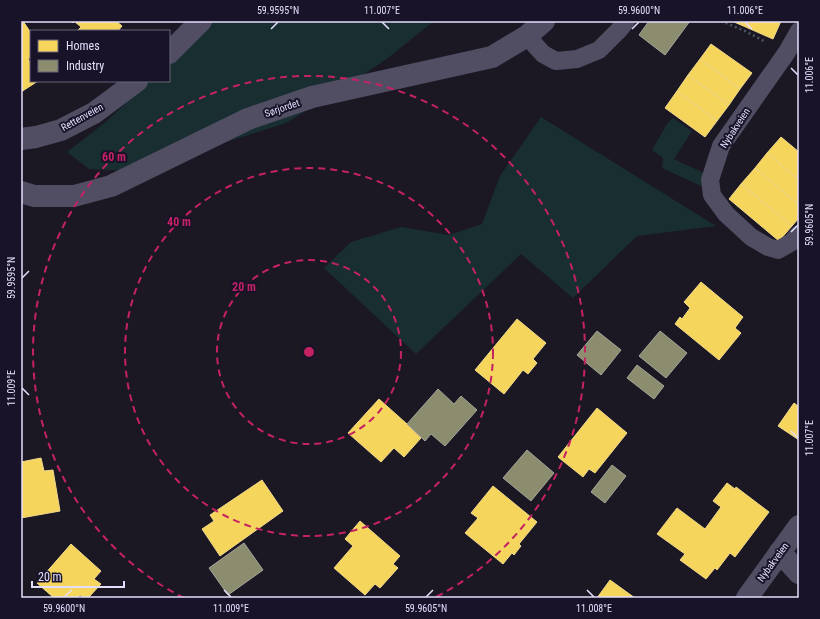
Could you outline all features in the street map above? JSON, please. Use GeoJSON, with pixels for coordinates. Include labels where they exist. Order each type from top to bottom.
{"type":"FeatureCollection","features":[{"type":"Feature","properties":{"kind":"street"},"geometry":{"type":"LineString","coordinates":[[170,51],[200,21]]}},
{"type":"Feature","properties":{"kind":"street","name":"Sørjordet"},"geometry":{"type":"LineString","coordinates":[[21,192],[34,196],[74,196],[110,186],[248,119],[312,97],[492,57],[526,36],[544,21]]}},
{"type":"Feature","properties":{"kind":"street","name":"Rettenveien"},"geometry":{"type":"LineString","coordinates":[[21,139],[36,137],[61,130],[94,113],[135,82]]}},
{"type":"Feature","properties":{"kind":"street","name":"Nybakveien"},"geometry":{"type":"LineString","coordinates":[[747,598],[799,526]]}},
{"type":"Feature","properties":{"kind":"street"},"geometry":{"type":"LineString","coordinates":[[780,552],[799,572]]}},
{"type":"Feature","properties":{"kind":"lane"},"geometry":{"type":"LineString","coordinates":[[526,36],[543,54],[556,61],[577,59],[600,50],[620,30],[626,21]]}},
{"type":"Feature","properties":{"kind":"lane","name":"Nybakveien"},"geometry":{"type":"LineString","coordinates":[[799,31],[787,52],[721,146],[710,180],[712,195],[726,214],[751,237],[768,247],[778,250],[792,242],[799,234]]}},
{"type":"Feature","properties":{"kind":"path"},"geometry":{"type":"LineString","coordinates":[[721,21],[745,31]]}},
{"type":"Feature","properties":{"kind":"green space"},"geometry":{"type":"Polygon","coordinates":[[[203,21],[434,21],[388,58],[342,89],[286,123],[135,171],[89,169],[67,152],[107,121],[148,82],[170,82],[170,58],[203,21]]]}},
{"type":"Feature","properties":{"kind":"green space"},"geometry":{"type":"Polygon","coordinates":[[[541,117],[716,226],[637,236],[573,298],[521,254],[416,354],[324,268],[351,242],[401,227],[449,235],[482,224],[500,176],[541,117]]]}},
{"type":"Feature","properties":{"kind":"green space"},"geometry":{"type":"Polygon","coordinates":[[[673,118],[692,131],[674,159],[704,173],[701,186],[662,168],[663,158],[652,150],[667,124],[673,118]]]}},
{"type":"Feature","properties":{"kind":"building: Homes"},"geometry":{"type":"Polygon","coordinates":[[[21,21],[23,21],[30,32],[30,58],[28,59],[30,62],[30,82],[36,82],[21,92],[21,21]]]}},
{"type":"Feature","properties":{"kind":"building: Homes"},"geometry":{"type":"Polygon","coordinates":[[[74,21],[116,21],[122,26],[119,30],[78,30],[81,27],[74,21]]]}},
{"type":"Feature","properties":{"kind":"building: Homes"},"geometry":{"type":"Polygon","coordinates":[[[732,21],[781,21],[773,39],[732,21]]]}},
{"type":"Feature","properties":{"kind":"building: Homes"},"geometry":{"type":"Polygon","coordinates":[[[711,44],[752,73],[740,89],[700,59],[711,44]]]}},
{"type":"Feature","properties":{"kind":"building: Homes"},"geometry":{"type":"Polygon","coordinates":[[[700,59],[740,89],[729,105],[688,75],[700,59]]]}},
{"type":"Feature","properties":{"kind":"building: Homes"},"geometry":{"type":"Polygon","coordinates":[[[688,75],[729,105],[717,121],[677,91],[688,75]]]}},
{"type":"Feature","properties":{"kind":"building: Homes"},"geometry":{"type":"Polygon","coordinates":[[[677,91],[717,121],[705,137],[665,108],[677,91]]]}},
{"type":"Feature","properties":{"kind":"building: Homes"},"geometry":{"type":"Polygon","coordinates":[[[781,137],[799,152],[799,180],[767,153],[781,137]]]}},
{"type":"Feature","properties":{"kind":"building: Homes"},"geometry":{"type":"Polygon","coordinates":[[[767,153],[799,180],[799,205],[755,168],[767,153]]]}},
{"type":"Feature","properties":{"kind":"building: Homes"},"geometry":{"type":"Polygon","coordinates":[[[755,168],[799,205],[799,218],[792,226],[741,184],[755,168]]]}},
{"type":"Feature","properties":{"kind":"building: Homes"},"geometry":{"type":"Polygon","coordinates":[[[741,184],[792,226],[779,241],[729,199],[741,184]]]}},
{"type":"Feature","properties":{"kind":"building: Homes"},"geometry":{"type":"Polygon","coordinates":[[[701,282],[743,317],[735,328],[741,333],[719,360],[675,324],[680,317],[682,319],[690,308],[684,302],[701,282]]]}},
{"type":"Feature","properties":{"kind":"building: Homes"},"geometry":{"type":"Polygon","coordinates":[[[517,319],[546,343],[533,359],[537,363],[528,374],[523,370],[504,394],[475,370],[517,319]]]}},
{"type":"Feature","properties":{"kind":"building: Homes"},"geometry":{"type":"Polygon","coordinates":[[[379,399],[421,438],[404,457],[394,448],[381,462],[348,433],[379,399]]]}},
{"type":"Feature","properties":{"kind":"building: Homes"},"geometry":{"type":"Polygon","coordinates":[[[794,403],[798,406],[799,405],[799,440],[778,426],[794,403]]]}},
{"type":"Feature","properties":{"kind":"building: Homes"},"geometry":{"type":"Polygon","coordinates":[[[597,408],[627,433],[595,473],[589,469],[583,477],[558,457],[597,408]]]}},
{"type":"Feature","properties":{"kind":"building: Homes"},"geometry":{"type":"Polygon","coordinates":[[[41,458],[44,471],[53,470],[60,511],[21,518],[21,462],[41,458]]]}},
{"type":"Feature","properties":{"kind":"building: Homes"},"geometry":{"type":"Polygon","coordinates":[[[262,480],[283,511],[220,556],[202,529],[214,521],[210,515],[262,480]]]}},
{"type":"Feature","properties":{"kind":"building: Homes"},"geometry":{"type":"Polygon","coordinates":[[[727,483],[735,489],[736,487],[769,512],[735,557],[730,553],[717,570],[715,568],[706,579],[680,560],[685,554],[657,534],[677,508],[705,529],[721,507],[713,501],[727,483]]]}},
{"type":"Feature","properties":{"kind":"building: Homes"},"geometry":{"type":"Polygon","coordinates":[[[493,486],[537,522],[519,544],[521,546],[514,555],[512,553],[503,564],[465,533],[478,518],[471,513],[493,486]]]}},
{"type":"Feature","properties":{"kind":"building: Homes"},"geometry":{"type":"Polygon","coordinates":[[[360,521],[400,556],[393,564],[398,568],[380,588],[375,584],[365,595],[334,568],[353,546],[345,539],[360,521]]]}},
{"type":"Feature","properties":{"kind":"building: Homes"},"geometry":{"type":"Polygon","coordinates":[[[71,544],[101,571],[94,579],[101,584],[88,598],[84,598],[80,595],[77,598],[54,598],[37,583],[71,544]]]}},
{"type":"Feature","properties":{"kind":"building: Homes"},"geometry":{"type":"Polygon","coordinates":[[[610,580],[635,598],[597,598],[610,580]]]}},
{"type":"Feature","properties":{"kind":"building: Industry"},"geometry":{"type":"Polygon","coordinates":[[[649,21],[690,21],[665,55],[639,35],[649,21]]]}},
{"type":"Feature","properties":{"kind":"building: Industry"},"geometry":{"type":"Polygon","coordinates":[[[597,331],[621,350],[601,375],[577,355],[597,331]]]}},
{"type":"Feature","properties":{"kind":"building: Industry"},"geometry":{"type":"Polygon","coordinates":[[[660,331],[687,353],[666,378],[639,356],[660,331]]]}},
{"type":"Feature","properties":{"kind":"building: Industry"},"geometry":{"type":"Polygon","coordinates":[[[637,365],[664,386],[654,399],[627,378],[637,365]]]}},
{"type":"Feature","properties":{"kind":"building: Industry"},"geometry":{"type":"Polygon","coordinates":[[[438,389],[454,404],[461,396],[477,410],[445,446],[431,434],[425,441],[407,424],[438,389]]]}},
{"type":"Feature","properties":{"kind":"building: Industry"},"geometry":{"type":"Polygon","coordinates":[[[527,450],[554,473],[531,501],[503,478],[527,450]]]}},
{"type":"Feature","properties":{"kind":"building: Industry"},"geometry":{"type":"Polygon","coordinates":[[[612,465],[626,476],[605,503],[591,492],[612,465]]]}},
{"type":"Feature","properties":{"kind":"building: Industry"},"geometry":{"type":"Polygon","coordinates":[[[244,543],[263,570],[228,595],[209,568],[244,543]]]}}]}
